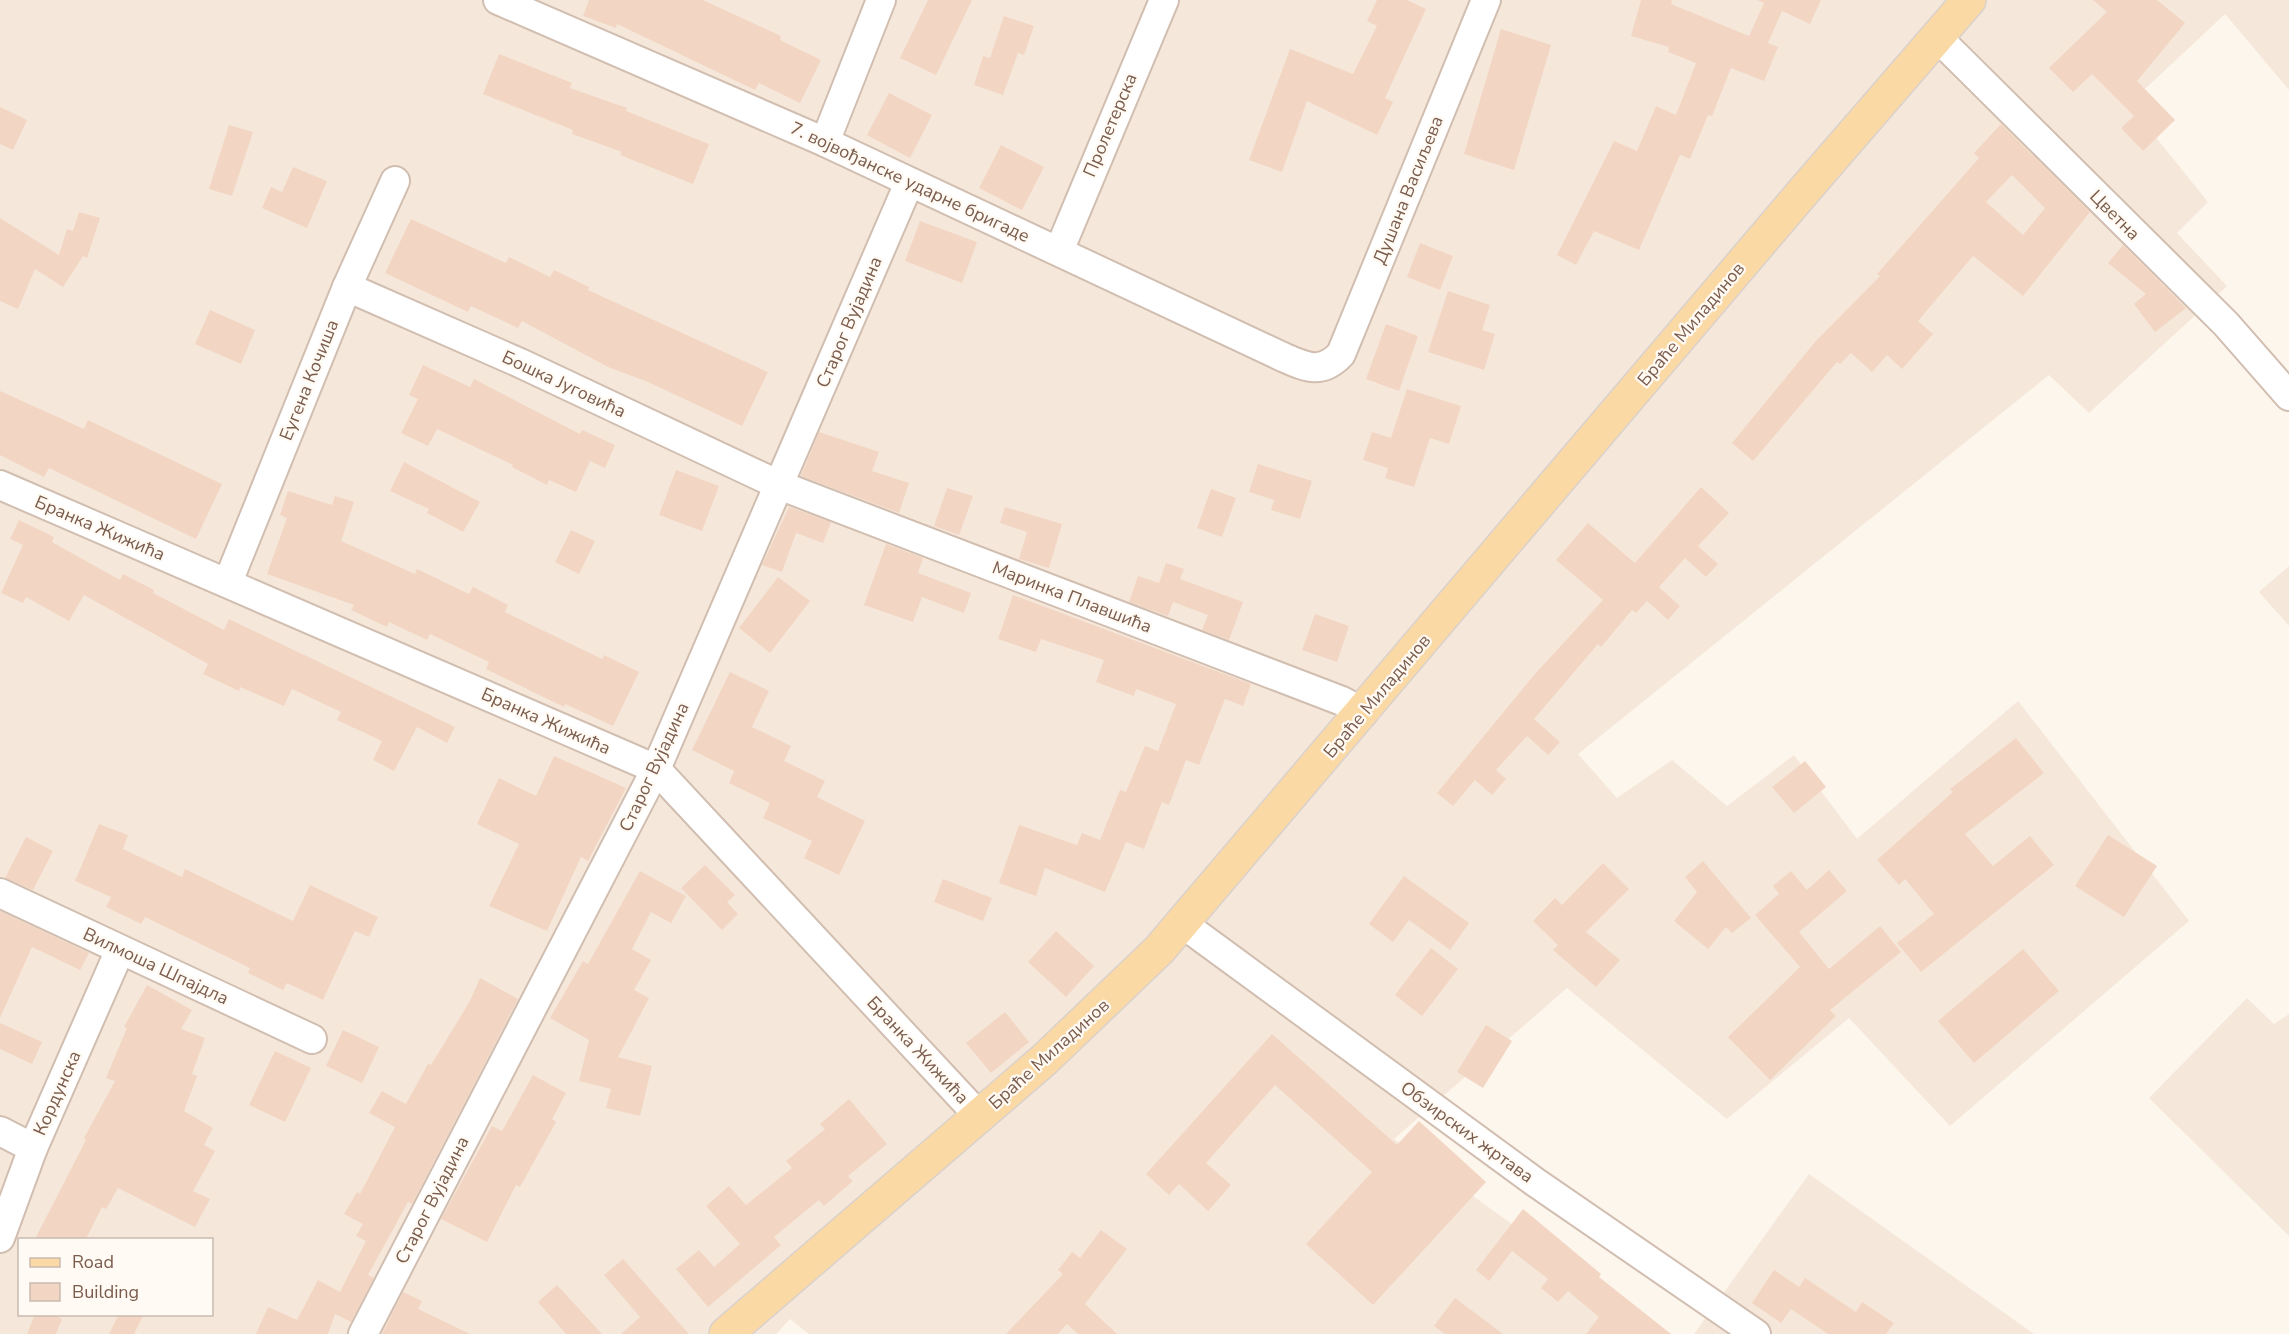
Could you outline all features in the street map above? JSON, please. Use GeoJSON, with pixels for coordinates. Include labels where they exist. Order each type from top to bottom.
{"type":"FeatureCollection","features":[{"type":"Feature","properties":{"kind":"main road","name":"Браће Миладинов"},"geometry":{"type":"LineString","coordinates":[[726,1334],[980,1117],[1097,1012],[1183,924],[1936,36],[1969,0]]}},
{"type":"Feature","properties":{"kind":"street","name":"7. војвођанске ударне бригаде"},"geometry":{"type":"LineString","coordinates":[[498,0],[825,142],[1285,358],[1319,368]]}},
{"type":"Feature","properties":{"kind":"street"},"geometry":{"type":"LineString","coordinates":[[825,142],[881,0]]}},
{"type":"Feature","properties":{"kind":"street","name":"Пролетерска"},"geometry":{"type":"LineString","coordinates":[[1059,251],[1164,0]]}},
{"type":"Feature","properties":{"kind":"street","name":"Душана Васиљева"},"geometry":{"type":"LineString","coordinates":[[1319,368],[1331,365],[1341,354],[1486,0]]}},
{"type":"Feature","properties":{"kind":"street","name":"Цветна"},"geometry":{"type":"LineString","coordinates":[[1936,36],[2226,324],[2289,396]]}},
{"type":"Feature","properties":{"kind":"street","name":"Еугена Кочиша"},"geometry":{"type":"LineString","coordinates":[[228,582],[347,287],[395,181]]}},
{"type":"Feature","properties":{"kind":"street","name":"Старог Вујадина"},"geometry":{"type":"LineString","coordinates":[[363,1334],[656,769],[909,183]]}},
{"type":"Feature","properties":{"kind":"street","name":"Бошка Југовића"},"geometry":{"type":"LineString","coordinates":[[347,287],[520,363],[779,485]]}},
{"type":"Feature","properties":{"kind":"street","name":"Бранка Жижића"},"geometry":{"type":"LineString","coordinates":[[0,485],[656,769],[980,1117]]}},
{"type":"Feature","properties":{"kind":"street","name":"Маринка Плавшића"},"geometry":{"type":"LineString","coordinates":[[779,485],[1331,697],[1363,712]]}},
{"type":"Feature","properties":{"kind":"street","name":"Вилмоша Шпајдла"},"geometry":{"type":"LineString","coordinates":[[0,893],[312,1039]]}},
{"type":"Feature","properties":{"kind":"street","name":"Обзирских жртава"},"geometry":{"type":"LineString","coordinates":[[1183,924],[1535,1182],[1756,1334]]}},
{"type":"Feature","properties":{"kind":"street","name":"Кордунска"},"geometry":{"type":"LineString","coordinates":[[0,1238],[33,1148],[120,950]]}},
{"type":"Feature","properties":{"kind":"street"},"geometry":{"type":"LineString","coordinates":[[0,1131],[33,1148]]}},
{"type":"Feature","properties":{"kind":"shaded area"},"geometry":{"type":"Polygon","coordinates":[[[0,0],[2289,0],[2289,90],[2225,14],[2129,104],[2208,202],[2177,233],[2227,286],[2089,413],[2049,375],[1578,754],[1617,798],[1672,760],[1727,806],[1794,755],[1857,839],[2018,701],[2189,921],[1950,1126],[1849,1018],[1727,1119],[1567,988],[1394,1139],[1664,1334],[809,1334],[790,1319],[776,1334],[0,1334],[0,0]]]}},
{"type":"Feature","properties":{"kind":"shaded area"},"geometry":{"type":"Polygon","coordinates":[[[2289,566],[2289,626],[2259,592],[2289,566]]]}},
{"type":"Feature","properties":{"kind":"shaded area"},"geometry":{"type":"Polygon","coordinates":[[[2247,998],[2274,1024],[2289,1014],[2289,1236],[2149,1098],[2247,998]]]}},
{"type":"Feature","properties":{"kind":"shaded area"},"geometry":{"type":"Polygon","coordinates":[[[1809,1174],[2034,1334],[1694,1334],[1809,1174]]]}},
{"type":"Feature","properties":{"kind":"building"},"geometry":{"type":"Polygon","coordinates":[[[589,0],[703,0],[781,36],[780,40],[821,60],[800,103],[759,83],[755,90],[617,24],[616,28],[583,16],[589,0]]]}},
{"type":"Feature","properties":{"kind":"building"},"geometry":{"type":"Polygon","coordinates":[[[928,0],[972,0],[936,75],[900,58],[928,0]]]}},
{"type":"Feature","properties":{"kind":"building"},"geometry":{"type":"Polygon","coordinates":[[[1377,0],[1407,0],[1426,9],[1385,98],[1393,102],[1377,135],[1307,101],[1282,172],[1249,160],[1290,49],[1353,74],[1377,26],[1367,21],[1377,0]]]}},
{"type":"Feature","properties":{"kind":"building"},"geometry":{"type":"Polygon","coordinates":[[[1641,0],[1672,0],[1671,4],[1749,36],[1764,3],[1757,0],[1821,0],[1810,24],[1782,11],[1768,43],[1778,47],[1764,81],[1731,68],[1712,116],[1708,115],[1690,159],[1680,155],[1639,250],[1594,231],[1576,265],[1557,255],[1614,141],[1637,151],[1656,106],[1676,115],[1696,63],[1668,52],[1669,47],[1631,36],[1641,0]]]}},
{"type":"Feature","properties":{"kind":"building"},"geometry":{"type":"Polygon","coordinates":[[[2093,0],[2157,0],[2185,23],[2137,81],[2175,120],[2143,151],[2121,128],[2134,116],[2092,74],[2073,92],[2049,68],[2107,12],[2093,0]]]}},
{"type":"Feature","properties":{"kind":"building"},"geometry":{"type":"Polygon","coordinates":[[[1004,16],[1034,26],[1024,55],[1018,53],[1003,95],[974,85],[983,56],[990,58],[1004,16]]]}},
{"type":"Feature","properties":{"kind":"building"},"geometry":{"type":"Polygon","coordinates":[[[1501,29],[1551,45],[1514,170],[1464,154],[1501,29]]]}},
{"type":"Feature","properties":{"kind":"building"},"geometry":{"type":"Polygon","coordinates":[[[499,54],[572,83],[570,88],[627,108],[626,111],[709,144],[693,184],[620,155],[622,152],[572,134],[573,130],[483,94],[499,54]]]}},
{"type":"Feature","properties":{"kind":"building"},"geometry":{"type":"Polygon","coordinates":[[[889,93],[932,115],[910,158],[867,135],[889,93]]]}},
{"type":"Feature","properties":{"kind":"building"},"geometry":{"type":"Polygon","coordinates":[[[0,107],[27,120],[13,150],[0,144],[0,107]]]}},
{"type":"Feature","properties":{"kind":"building"},"geometry":{"type":"Polygon","coordinates":[[[2001,124],[2090,212],[2023,296],[1973,256],[1918,321],[1933,334],[1902,369],[1887,355],[1872,372],[1851,353],[1840,364],[1837,362],[1753,461],[1732,443],[1815,342],[1880,276],[1877,274],[1979,158],[1974,153],[2001,124]],[[2012,175],[1986,202],[2023,235],[2045,208],[2012,175]]]}},
{"type":"Feature","properties":{"kind":"building"},"geometry":{"type":"Polygon","coordinates":[[[229,125],[253,132],[232,196],[209,189],[229,125]]]}},
{"type":"Feature","properties":{"kind":"building"},"geometry":{"type":"Polygon","coordinates":[[[1001,145],[1044,167],[1022,210],[979,188],[1001,145]]]}},
{"type":"Feature","properties":{"kind":"building"},"geometry":{"type":"Polygon","coordinates":[[[293,167],[327,181],[307,228],[262,208],[271,187],[282,192],[293,167]]]}},
{"type":"Feature","properties":{"kind":"building"},"geometry":{"type":"Polygon","coordinates":[[[79,212],[100,218],[87,258],[83,256],[63,287],[35,269],[18,309],[0,301],[0,218],[59,255],[67,229],[73,231],[79,212]]]}},
{"type":"Feature","properties":{"kind":"building"},"geometry":{"type":"Polygon","coordinates":[[[411,219],[506,263],[509,257],[550,277],[554,270],[589,287],[588,290],[768,372],[742,426],[648,382],[608,367],[522,321],[518,328],[471,306],[468,312],[385,273],[411,219]]]}},
{"type":"Feature","properties":{"kind":"building"},"geometry":{"type":"Polygon","coordinates":[[[920,221],[977,242],[962,283],[905,261],[920,221]]]}},
{"type":"Feature","properties":{"kind":"building"},"geometry":{"type":"Polygon","coordinates":[[[1420,243],[1453,256],[1440,290],[1407,277],[1420,243]]]}},
{"type":"Feature","properties":{"kind":"building"},"geometry":{"type":"Polygon","coordinates":[[[2123,245],[2186,308],[2155,332],[2134,304],[2146,294],[2108,263],[2123,245]]]}},
{"type":"Feature","properties":{"kind":"building"},"geometry":{"type":"Polygon","coordinates":[[[1448,291],[1490,305],[1482,330],[1495,334],[1484,370],[1428,352],[1448,291]]]}},
{"type":"Feature","properties":{"kind":"building"},"geometry":{"type":"Polygon","coordinates":[[[210,310],[255,330],[241,364],[195,344],[210,310]]]}},
{"type":"Feature","properties":{"kind":"building"},"geometry":{"type":"Polygon","coordinates":[[[1386,324],[1418,336],[1399,391],[1366,379],[1386,324]]]}},
{"type":"Feature","properties":{"kind":"building"},"geometry":{"type":"Polygon","coordinates":[[[423,365],[470,387],[474,379],[580,434],[582,430],[615,445],[605,468],[590,461],[576,492],[549,480],[547,485],[512,467],[513,465],[437,429],[428,446],[401,433],[418,399],[409,395],[423,365]]]}},
{"type":"Feature","properties":{"kind":"building"},"geometry":{"type":"Polygon","coordinates":[[[1407,389],[1461,406],[1449,444],[1430,438],[1414,487],[1385,478],[1388,468],[1363,460],[1372,432],[1391,438],[1407,389]]]}},
{"type":"Feature","properties":{"kind":"building"},"geometry":{"type":"Polygon","coordinates":[[[0,391],[84,429],[88,420],[222,484],[196,539],[49,468],[44,477],[0,455],[0,391]]]}},
{"type":"Feature","properties":{"kind":"building"},"geometry":{"type":"Polygon","coordinates":[[[819,432],[879,452],[872,471],[909,483],[899,513],[801,476],[819,432]]]}},
{"type":"Feature","properties":{"kind":"building"},"geometry":{"type":"Polygon","coordinates":[[[404,462],[480,502],[463,532],[427,513],[429,509],[390,491],[404,462]]]}},
{"type":"Feature","properties":{"kind":"building"},"geometry":{"type":"Polygon","coordinates":[[[1258,464],[1312,481],[1300,519],[1271,510],[1274,500],[1249,492],[1258,464]]]}},
{"type":"Feature","properties":{"kind":"building"},"geometry":{"type":"Polygon","coordinates":[[[676,470],[719,486],[702,531],[659,515],[676,470]]]}},
{"type":"Feature","properties":{"kind":"building"},"geometry":{"type":"Polygon","coordinates":[[[1701,487],[1729,513],[1698,546],[1718,564],[1706,577],[1685,558],[1659,587],[1680,606],[1668,620],[1647,601],[1636,613],[1632,610],[1601,647],[1598,644],[1534,719],[1560,742],[1548,755],[1527,736],[1496,770],[1506,779],[1492,795],[1475,780],[1453,806],[1437,793],[1534,675],[1603,600],[1556,560],[1588,523],[1635,563],[1701,487]]]}},
{"type":"Feature","properties":{"kind":"building"},"geometry":{"type":"Polygon","coordinates":[[[947,488],[973,496],[959,535],[934,526],[947,488]]]}},
{"type":"Feature","properties":{"kind":"building"},"geometry":{"type":"Polygon","coordinates":[[[1211,489],[1236,498],[1222,537],[1197,528],[1211,489]]]}},
{"type":"Feature","properties":{"kind":"building"},"geometry":{"type":"Polygon","coordinates":[[[288,491],[332,505],[335,496],[354,502],[341,541],[415,574],[417,569],[469,594],[473,587],[508,605],[505,612],[602,659],[604,655],[639,672],[613,726],[565,704],[564,707],[486,669],[489,662],[430,634],[427,640],[389,622],[387,627],[351,610],[354,605],[267,574],[287,518],[280,515],[288,491]]]}},
{"type":"Feature","properties":{"kind":"building"},"geometry":{"type":"Polygon","coordinates":[[[789,507],[831,522],[823,543],[796,533],[782,572],[762,565],[789,507]]]}},
{"type":"Feature","properties":{"kind":"building"},"geometry":{"type":"Polygon","coordinates":[[[1005,507],[1062,524],[1049,568],[1019,559],[1027,532],[1000,523],[1005,507]]]}},
{"type":"Feature","properties":{"kind":"building"},"geometry":{"type":"Polygon","coordinates":[[[19,520],[54,537],[52,542],[120,580],[123,574],[154,590],[153,593],[224,630],[229,619],[455,727],[447,743],[417,727],[394,771],[373,760],[382,741],[337,720],[341,712],[292,689],[284,706],[240,687],[239,691],[203,674],[208,664],[84,595],[69,621],[26,597],[23,603],[1,593],[23,545],[10,539],[19,520]]]}},
{"type":"Feature","properties":{"kind":"building"},"geometry":{"type":"Polygon","coordinates":[[[571,530],[595,541],[579,574],[555,562],[571,530]]]}},
{"type":"Feature","properties":{"kind":"building"},"geometry":{"type":"Polygon","coordinates":[[[886,544],[923,558],[918,573],[971,593],[964,613],[922,597],[913,622],[864,605],[886,544]]]}},
{"type":"Feature","properties":{"kind":"building"},"geometry":{"type":"Polygon","coordinates":[[[1166,563],[1184,569],[1180,579],[1243,602],[1229,640],[1202,630],[1208,615],[1173,602],[1168,616],[1129,602],[1138,576],[1159,583],[1166,563]]]}},
{"type":"Feature","properties":{"kind":"building"},"geometry":{"type":"Polygon","coordinates":[[[778,577],[810,601],[770,653],[739,628],[778,577]]]}},
{"type":"Feature","properties":{"kind":"building"},"geometry":{"type":"Polygon","coordinates":[[[1013,595],[1251,684],[1243,706],[1225,699],[1199,765],[1186,760],[1169,805],[1162,802],[1144,849],[1126,842],[1105,892],[1045,868],[1036,896],[999,883],[1019,825],[1077,845],[1082,833],[1100,840],[1120,790],[1126,792],[1145,746],[1158,751],[1176,704],[1136,689],[1134,696],[1096,682],[1104,660],[1041,639],[1036,652],[998,639],[1013,595]]]}},
{"type":"Feature","properties":{"kind":"building"},"geometry":{"type":"Polygon","coordinates":[[[1315,614],[1349,626],[1337,662],[1302,650],[1315,614]]]}},
{"type":"Feature","properties":{"kind":"building"},"geometry":{"type":"Polygon","coordinates":[[[730,672],[769,691],[752,727],[791,746],[784,761],[825,781],[817,797],[865,821],[839,875],[804,858],[812,841],[763,818],[770,803],[729,783],[734,771],[692,750],[730,672]]]}},
{"type":"Feature","properties":{"kind":"building"},"geometry":{"type":"Polygon","coordinates":[[[2016,738],[2044,773],[1965,834],[1993,866],[2030,836],[2054,865],[1921,972],[1897,943],[1934,914],[1905,879],[1899,885],[1877,860],[1953,792],[1950,789],[2016,738]]]}},
{"type":"Feature","properties":{"kind":"building"},"geometry":{"type":"Polygon","coordinates":[[[554,756],[626,788],[588,861],[581,857],[547,931],[489,906],[519,844],[477,824],[499,778],[536,796],[554,756]]]}},
{"type":"Feature","properties":{"kind":"building"},"geometry":{"type":"Polygon","coordinates":[[[1805,761],[1826,787],[1794,813],[1772,787],[1805,761]]]}},
{"type":"Feature","properties":{"kind":"building"},"geometry":{"type":"Polygon","coordinates":[[[99,824],[128,835],[123,849],[182,877],[185,869],[293,921],[310,885],[378,917],[369,937],[355,931],[323,1000],[287,983],[283,990],[248,973],[250,968],[145,917],[141,924],[106,907],[111,897],[75,881],[99,824]]]}},
{"type":"Feature","properties":{"kind":"building"},"geometry":{"type":"Polygon","coordinates":[[[2108,835],[2157,866],[2124,917],[2075,886],[2108,835]]]}},
{"type":"Feature","properties":{"kind":"building"},"geometry":{"type":"Polygon","coordinates":[[[26,837],[53,851],[33,890],[5,878],[26,837]]]}},
{"type":"Feature","properties":{"kind":"building"},"geometry":{"type":"Polygon","coordinates":[[[1703,861],[1751,918],[1732,933],[1726,927],[1708,949],[1674,921],[1697,892],[1685,877],[1703,861]]]}},
{"type":"Feature","properties":{"kind":"building"},"geometry":{"type":"Polygon","coordinates":[[[1603,863],[1629,889],[1586,932],[1620,960],[1596,987],[1553,950],[1558,945],[1533,921],[1555,898],[1562,905],[1603,863]]]}},
{"type":"Feature","properties":{"kind":"building"},"geometry":{"type":"Polygon","coordinates":[[[705,865],[735,895],[727,902],[738,914],[722,930],[681,888],[705,865]]]}},
{"type":"Feature","properties":{"kind":"building"},"geometry":{"type":"Polygon","coordinates":[[[1829,870],[1847,891],[1799,932],[1829,969],[1880,926],[1901,952],[1830,1010],[1836,1016],[1770,1080],[1728,1037],[1800,967],[1755,915],[1779,894],[1773,886],[1791,871],[1807,890],[1829,870]]]}},
{"type":"Feature","properties":{"kind":"building"},"geometry":{"type":"Polygon","coordinates":[[[640,871],[686,896],[671,923],[651,912],[632,949],[651,960],[634,990],[649,998],[618,1057],[652,1066],[640,1116],[606,1108],[611,1089],[579,1081],[589,1040],[550,1018],[583,961],[588,964],[640,871]]]}},
{"type":"Feature","properties":{"kind":"building"},"geometry":{"type":"Polygon","coordinates":[[[1404,876],[1469,923],[1450,950],[1409,920],[1393,942],[1369,924],[1404,876]]]}},
{"type":"Feature","properties":{"kind":"building"},"geometry":{"type":"Polygon","coordinates":[[[943,879],[992,898],[983,921],[934,902],[943,879]]]}},
{"type":"Feature","properties":{"kind":"building"},"geometry":{"type":"Polygon","coordinates":[[[0,911],[89,953],[80,970],[32,947],[0,1018],[0,911]]]}},
{"type":"Feature","properties":{"kind":"building"},"geometry":{"type":"Polygon","coordinates":[[[1056,931],[1094,966],[1066,997],[1028,962],[1056,931]]]}},
{"type":"Feature","properties":{"kind":"building"},"geometry":{"type":"Polygon","coordinates":[[[1431,948],[1458,969],[1422,1016],[1395,995],[1431,948]]]}},
{"type":"Feature","properties":{"kind":"building"},"geometry":{"type":"Polygon","coordinates":[[[2023,949],[2059,991],[1974,1063],[1938,1021],[2023,949]]]}},
{"type":"Feature","properties":{"kind":"building"},"geometry":{"type":"Polygon","coordinates":[[[480,978],[518,999],[412,1204],[408,1202],[368,1275],[374,1278],[351,1322],[335,1314],[328,1334],[256,1334],[268,1307],[297,1320],[318,1280],[340,1292],[366,1241],[356,1236],[363,1224],[344,1214],[357,1192],[360,1194],[395,1127],[369,1113],[382,1091],[406,1104],[428,1064],[431,1065],[470,1001],[480,978]]]}},
{"type":"Feature","properties":{"kind":"building"},"geometry":{"type":"Polygon","coordinates":[[[147,985],[192,1010],[181,1029],[205,1038],[192,1074],[197,1076],[184,1111],[213,1128],[204,1145],[215,1151],[193,1191],[210,1199],[195,1227],[118,1188],[106,1209],[102,1207],[86,1238],[36,1238],[86,1140],[84,1138],[115,1081],[106,1078],[127,1028],[124,1027],[147,985]]]}},
{"type":"Feature","properties":{"kind":"building"},"geometry":{"type":"Polygon","coordinates":[[[1005,1012],[1029,1042],[991,1073],[966,1043],[1005,1012]]]}},
{"type":"Feature","properties":{"kind":"building"},"geometry":{"type":"Polygon","coordinates":[[[0,1023],[42,1042],[32,1064],[0,1049],[0,1023]]]}},
{"type":"Feature","properties":{"kind":"building"},"geometry":{"type":"Polygon","coordinates":[[[1486,1025],[1512,1041],[1483,1088],[1457,1072],[1486,1025]]]}},
{"type":"Feature","properties":{"kind":"building"},"geometry":{"type":"Polygon","coordinates":[[[343,1030],[379,1047],[362,1083],[326,1066],[343,1030]]]}},
{"type":"Feature","properties":{"kind":"building"},"geometry":{"type":"Polygon","coordinates":[[[1272,1034],[1397,1145],[1419,1121],[1486,1182],[1373,1305],[1306,1244],[1372,1172],[1275,1085],[1206,1163],[1231,1185],[1208,1211],[1179,1184],[1169,1195],[1146,1174],[1272,1034]]]}},
{"type":"Feature","properties":{"kind":"building"},"geometry":{"type":"Polygon","coordinates":[[[275,1051],[311,1068],[285,1122],[249,1105],[275,1051]]]}},
{"type":"Feature","properties":{"kind":"building"},"geometry":{"type":"Polygon","coordinates":[[[533,1075],[566,1093],[552,1119],[556,1122],[520,1187],[516,1185],[487,1242],[441,1219],[492,1126],[502,1131],[533,1075]]]}},
{"type":"Feature","properties":{"kind":"building"},"geometry":{"type":"Polygon","coordinates":[[[849,1099],[887,1144],[848,1176],[853,1181],[824,1206],[819,1200],[774,1237],[781,1245],[708,1307],[676,1269],[699,1250],[714,1267],[740,1244],[706,1206],[729,1186],[746,1205],[792,1168],[786,1161],[825,1129],[820,1124],[849,1099]]]}},
{"type":"Feature","properties":{"kind":"building"},"geometry":{"type":"Polygon","coordinates":[[[1523,1209],[1601,1274],[1599,1277],[1671,1334],[1586,1334],[1599,1317],[1568,1291],[1558,1302],[1541,1288],[1548,1279],[1512,1251],[1489,1281],[1476,1270],[1523,1209]]]}},
{"type":"Feature","properties":{"kind":"building"},"geometry":{"type":"Polygon","coordinates":[[[1101,1230],[1127,1249],[1085,1304],[1117,1334],[1078,1334],[1067,1324],[1058,1334],[1006,1334],[1063,1274],[1058,1270],[1072,1252],[1080,1258],[1101,1230]]]}},
{"type":"Feature","properties":{"kind":"building"},"geometry":{"type":"Polygon","coordinates":[[[623,1259],[689,1334],[621,1334],[640,1317],[604,1275],[623,1259]]]}},
{"type":"Feature","properties":{"kind":"building"},"geometry":{"type":"Polygon","coordinates":[[[1774,1270],[1799,1287],[1805,1278],[1856,1312],[1862,1302],[1894,1323],[1886,1334],[1828,1334],[1791,1309],[1781,1323],[1752,1303],[1774,1270]]]}},
{"type":"Feature","properties":{"kind":"building"},"geometry":{"type":"Polygon","coordinates":[[[557,1285],[602,1334],[566,1334],[538,1302],[557,1285]]]}},
{"type":"Feature","properties":{"kind":"building"},"geometry":{"type":"Polygon","coordinates":[[[403,1292],[422,1301],[418,1309],[470,1334],[382,1334],[403,1292]]]}},
{"type":"Feature","properties":{"kind":"building"},"geometry":{"type":"Polygon","coordinates":[[[1455,1298],[1503,1334],[1445,1334],[1434,1326],[1455,1298]]]}},
{"type":"Feature","properties":{"kind":"building"},"geometry":{"type":"Polygon","coordinates":[[[34,1316],[56,1316],[62,1319],[56,1334],[27,1334],[34,1316]]]}},
{"type":"Feature","properties":{"kind":"building"},"geometry":{"type":"Polygon","coordinates":[[[118,1316],[143,1316],[134,1334],[109,1334],[118,1316]]]}}]}
